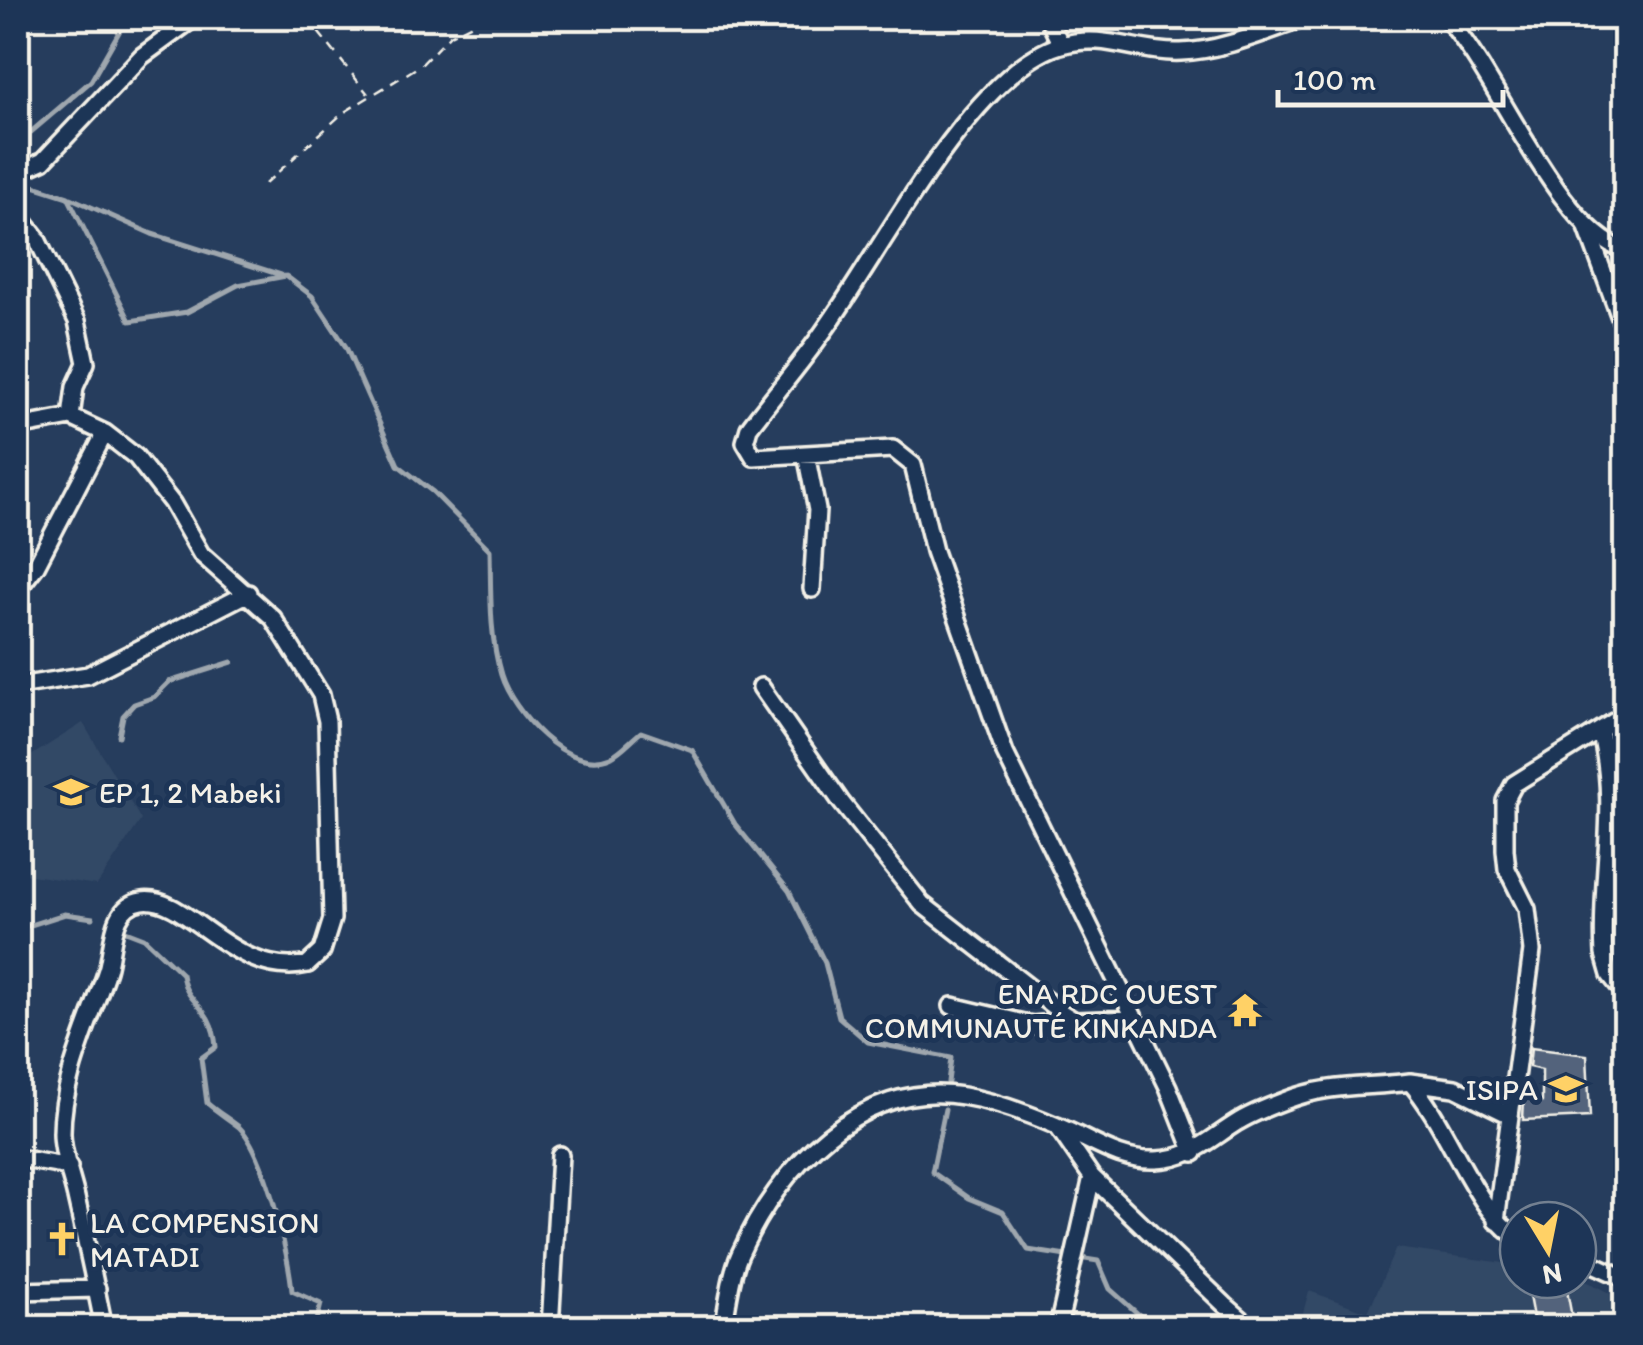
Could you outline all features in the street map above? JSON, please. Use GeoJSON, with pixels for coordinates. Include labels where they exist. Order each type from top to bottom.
{"type":"FeatureCollection","features":[{"type":"Feature","properties":{"kind":"street"},"geometry":{"type":"LineString","coordinates":[[18,172],[44,161],[142,56],[166,34],[194,18]]}},
{"type":"Feature","properties":{"kind":"street"},"geometry":{"type":"LineString","coordinates":[[1048,18],[1061,45]]}},
{"type":"Feature","properties":{"kind":"street"},"geometry":{"type":"LineString","coordinates":[[1194,1153],[1168,1086],[1132,1020],[1005,753],[934,551],[913,465],[893,450],[754,457],[745,442],[749,428],[822,334],[974,112],[1026,59],[1061,45],[1108,39],[1162,52],[1186,52],[1305,18]]}},
{"type":"Feature","properties":{"kind":"street"},"geometry":{"type":"LineString","coordinates":[[1446,18],[1482,61],[1523,139],[1586,225],[1625,324]]}},
{"type":"Feature","properties":{"kind":"street"},"geometry":{"type":"LineString","coordinates":[[18,214],[36,237],[77,321],[86,363],[75,387],[71,417]]}},
{"type":"Feature","properties":{"kind":"street"},"geometry":{"type":"LineString","coordinates":[[1586,225],[1626,251]]}},
{"type":"Feature","properties":{"kind":"street"},"geometry":{"type":"LineString","coordinates":[[18,426],[71,417],[105,434],[151,476],[200,554],[274,618],[320,694],[327,721],[332,919],[322,951],[308,964],[269,966],[222,944],[157,902],[141,901],[126,908],[116,920],[108,967],[66,1096],[62,1137],[104,1328]]}},
{"type":"Feature","properties":{"kind":"street"},"geometry":{"type":"LineString","coordinates":[[18,589],[45,550],[105,434]]}},
{"type":"Feature","properties":{"kind":"street"},"geometry":{"type":"LineString","coordinates":[[806,454],[818,510],[812,589]]}},
{"type":"Feature","properties":{"kind":"street"},"geometry":{"type":"LineString","coordinates":[[18,686],[88,675],[248,594]]}},
{"type":"Feature","properties":{"kind":"street"},"geometry":{"type":"LineString","coordinates":[[761,687],[842,802],[922,904],[1075,1021]]}},
{"type":"Feature","properties":{"kind":"street"},"geometry":{"type":"LineString","coordinates":[[1496,1221],[1532,951],[1526,909],[1507,870],[1505,801],[1514,784],[1626,714]]}},
{"type":"Feature","properties":{"kind":"street"},"geometry":{"type":"LineString","coordinates":[[1600,731],[1608,763],[1611,817],[1604,954],[1610,975],[1626,995]]}},
{"type":"Feature","properties":{"kind":"street"},"geometry":{"type":"LineString","coordinates":[[952,1006],[999,1021],[1032,1025],[1132,1020]]}},
{"type":"Feature","properties":{"kind":"street"},"geometry":{"type":"LineString","coordinates":[[723,1328],[738,1258],[768,1200],[791,1169],[876,1104],[894,1097],[963,1096],[1057,1126],[1108,1152],[1151,1161],[1194,1153],[1239,1120],[1288,1099],[1342,1084],[1410,1082],[1455,1088],[1508,1114]]}},
{"type":"Feature","properties":{"kind":"street"},"geometry":{"type":"LineString","coordinates":[[1410,1082],[1439,1118],[1496,1221]]}},
{"type":"Feature","properties":{"kind":"street"},"geometry":{"type":"LineString","coordinates":[[1057,1126],[1092,1176],[1225,1305],[1258,1328]]}},
{"type":"Feature","properties":{"kind":"street"},"geometry":{"type":"LineString","coordinates":[[550,1328],[560,1155]]}},
{"type":"Feature","properties":{"kind":"street"},"geometry":{"type":"LineString","coordinates":[[18,1158],[69,1168]]}},
{"type":"Feature","properties":{"kind":"street"},"geometry":{"type":"LineString","coordinates":[[1058,1328],[1092,1176]]}},
{"type":"Feature","properties":{"kind":"street"},"geometry":{"type":"LineString","coordinates":[[1598,1266],[1626,1279]]}},
{"type":"Feature","properties":{"kind":"street"},"geometry":{"type":"LineString","coordinates":[[18,1291],[96,1289]]}},
{"type":"Feature","properties":{"kind":"path"},"geometry":{"type":"LineString","coordinates":[[307,18],[369,95]]}},
{"type":"Feature","properties":{"kind":"path"},"geometry":{"type":"LineString","coordinates":[[265,184],[343,112],[421,65],[450,35],[484,18]]}},
{"type":"Feature","properties":{"kind":"shaded area","name":"EP 1, 2 Mabeki"},"geometry":{"type":"Polygon","coordinates":[[[83,723],[141,820],[97,885],[18,873],[18,764],[83,723]]]}},
{"type":"Feature","properties":{"kind":"shaded area"},"geometry":{"type":"Polygon","coordinates":[[[1396,1248],[1498,1262],[1498,1300],[1598,1300],[1598,1287],[1625,1301],[1625,1327],[1387,1327],[1368,1313],[1362,1327],[1321,1327],[1301,1320],[1309,1291],[1368,1312],[1396,1248]]]}},
{"type":"Feature","properties":{"kind":"building","name":"ISIPA"},"geometry":{"type":"Polygon","coordinates":[[[1531,1048],[1587,1055],[1590,1117],[1523,1120],[1524,1099],[1542,1101],[1542,1070],[1529,1067],[1531,1048]]]}},
{"type":"Feature","properties":{"kind":"building"},"geometry":{"type":"Polygon","coordinates":[[[1530,1300],[1569,1300],[1574,1328],[1535,1328],[1530,1300]]]}},
{"type":"Feature","properties":{"kind":"waterway"},"geometry":{"type":"LineString","coordinates":[[18,143],[91,81],[127,18]]}},
{"type":"Feature","properties":{"kind":"waterway"},"geometry":{"type":"LineString","coordinates":[[18,181],[68,197],[130,321],[187,312],[238,285],[286,276],[312,296],[346,347],[398,465],[433,492],[490,550],[491,613],[497,660],[507,690],[529,722],[560,748],[594,760],[614,755],[641,732],[692,750],[735,824],[789,891],[825,963],[839,1017],[868,1042],[951,1058],[948,1082]]}},
{"type":"Feature","properties":{"kind":"waterway"},"geometry":{"type":"LineString","coordinates":[[71,198],[152,234],[281,275]]}},
{"type":"Feature","properties":{"kind":"waterway"},"geometry":{"type":"LineString","coordinates":[[119,736],[123,716],[134,704],[154,697],[169,682],[232,662]]}},
{"type":"Feature","properties":{"kind":"waterway"},"geometry":{"type":"LineString","coordinates":[[18,929],[65,914],[93,918]]}},
{"type":"Feature","properties":{"kind":"waterway"},"geometry":{"type":"LineString","coordinates":[[118,928],[144,938],[182,974],[188,993],[210,1021],[216,1047],[201,1058],[207,1103],[239,1127],[258,1158],[281,1230],[292,1291],[321,1304],[315,1328]]}},
{"type":"Feature","properties":{"kind":"waterway"},"geometry":{"type":"LineString","coordinates":[[945,1109],[932,1172],[969,1198],[1003,1212],[1028,1250],[1098,1261],[1110,1289],[1154,1328]]}},
{"type":"Feature","properties":{"kind":"place","name":"EP 1, 2 Mabeki"},"geometry":{"type":"Point","coordinates":[71,792]}},
{"type":"Feature","properties":{"kind":"place","name":"ENA RDC OUEST COMMUNAUTÉ KINKANDA"},"geometry":{"type":"Point","coordinates":[1245,1010]}},
{"type":"Feature","properties":{"kind":"place","name":"ISIPA"},"geometry":{"type":"Point","coordinates":[1566,1089]}},
{"type":"Feature","properties":{"kind":"place","name":"LA COMPENSION MATADI"},"geometry":{"type":"Point","coordinates":[62,1239]}}]}
